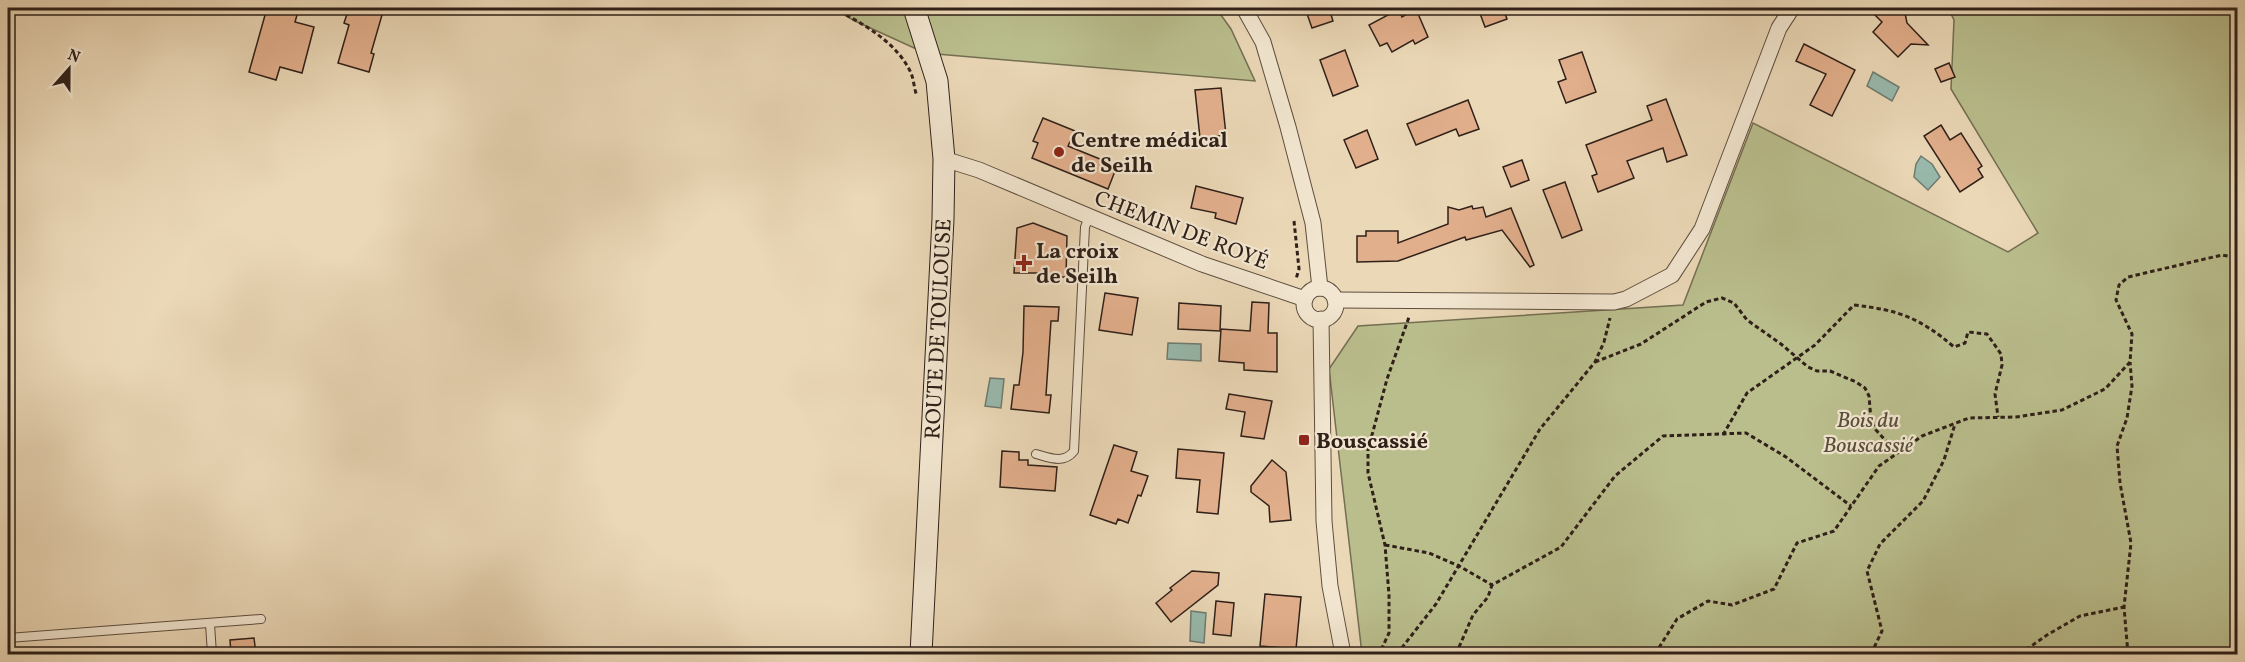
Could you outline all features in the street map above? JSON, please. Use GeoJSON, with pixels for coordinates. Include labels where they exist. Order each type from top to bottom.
{"type":"FeatureCollection","features":[{"type":"Feature","properties":{"kind":"main road","name":"ROUTE DE TOULOUSE"},"geometry":{"type":"LineString","coordinates":[[914,8],[937,81],[944,159],[921,654]]}},
{"type":"Feature","properties":{"kind":"street"},"geometry":{"type":"LineString","coordinates":[[1244,8],[1263,42],[1288,127],[1313,223],[1320,288]]}},
{"type":"Feature","properties":{"kind":"street"},"geometry":{"type":"LineString","coordinates":[[1335,300],[1614,302],[1626,299],[1672,275],[1702,230],[1779,28],[1792,8]]}},
{"type":"Feature","properties":{"kind":"street","name":"CHEMIN DE ROYÉ"},"geometry":{"type":"LineString","coordinates":[[944,159],[979,170],[1202,264],[1305,299]]}},
{"type":"Feature","properties":{"kind":"street"},"geometry":{"type":"LineString","coordinates":[[1320,288],[1332,294],[1335,300],[1333,313],[1321,319],[1310,315],[1304,305],[1311,291],[1320,288]]}},
{"type":"Feature","properties":{"kind":"street"},"geometry":{"type":"LineString","coordinates":[[1321,319],[1324,521],[1330,586],[1343,654]]}},
{"type":"Feature","properties":{"kind":"lane"},"geometry":{"type":"LineString","coordinates":[[1036,454],[1064,459],[1074,451],[1085,227],[1089,217]]}},
{"type":"Feature","properties":{"kind":"lane"},"geometry":{"type":"LineString","coordinates":[[8,638],[261,619]]}},
{"type":"Feature","properties":{"kind":"lane"},"geometry":{"type":"LineString","coordinates":[[210,624],[212,654]]}},
{"type":"Feature","properties":{"kind":"path"},"geometry":{"type":"LineString","coordinates":[[833,8],[862,23],[893,48],[911,73],[920,100],[925,106],[941,110]]}},
{"type":"Feature","properties":{"kind":"path"},"geometry":{"type":"LineString","coordinates":[[1293,216],[1299,269],[1295,283]]}},
{"type":"Feature","properties":{"kind":"path"},"geometry":{"type":"LineString","coordinates":[[2128,654],[2124,607],[2131,543],[2120,483],[2118,446],[2127,418],[2132,386],[2130,362],[2132,334],[2116,300],[2119,285],[2128,277],[2222,255],[2238,258]]}},
{"type":"Feature","properties":{"kind":"path"},"geometry":{"type":"LineString","coordinates":[[1595,362],[1641,344],[1706,302],[1722,298],[1734,303],[1747,320],[1808,367],[1817,371],[1830,371],[1864,388],[1869,396],[1871,420],[1876,430],[1897,453]]}},
{"type":"Feature","properties":{"kind":"path"},"geometry":{"type":"LineString","coordinates":[[1375,654],[1382,648],[1389,633],[1389,595],[1384,545],[1368,473],[1368,450],[1387,379],[1409,319],[1410,300]]}},
{"type":"Feature","properties":{"kind":"path"},"geometry":{"type":"LineString","coordinates":[[1397,654],[1437,604],[1540,429],[1595,362],[1604,342],[1614,302]]}},
{"type":"Feature","properties":{"kind":"path"},"geometry":{"type":"LineString","coordinates":[[1723,435],[1747,393],[1815,345],[1854,305],[1879,308],[1911,317],[1930,327],[1954,346],[1965,344],[1968,332],[1987,334],[2001,354],[2002,365],[1995,394],[1998,418]]}},
{"type":"Feature","properties":{"kind":"path"},"geometry":{"type":"LineString","coordinates":[[1655,654],[1677,619],[1708,601],[1732,605],[1774,589],[1797,543],[1834,531],[1879,466],[1922,436],[1968,418],[2016,417],[2062,410],[2105,389],[2130,362]]}},
{"type":"Feature","properties":{"kind":"path"},"geometry":{"type":"LineString","coordinates":[[1871,654],[1882,631],[1867,571],[1880,544],[1923,501],[1944,460],[1955,424]]}},
{"type":"Feature","properties":{"kind":"path"},"geometry":{"type":"LineString","coordinates":[[1456,654],[1473,615],[1488,597],[1492,585],[1561,547],[1615,476],[1663,436],[1746,434],[1786,457],[1851,506]]}},
{"type":"Feature","properties":{"kind":"path"},"geometry":{"type":"LineString","coordinates":[[1384,545],[1429,553],[1459,566],[1492,585]]}},
{"type":"Feature","properties":{"kind":"path"},"geometry":{"type":"LineString","coordinates":[[2020,654],[2046,635],[2080,616],[2124,607]]}},
{"type":"Feature","properties":{"kind":"green space"},"geometry":{"type":"Polygon","coordinates":[[[834,8],[1216,8],[1231,29],[1255,81],[925,53],[853,20],[834,8]]]}},
{"type":"Feature","properties":{"kind":"green space","name":"Bois du Bouscassié"},"geometry":{"type":"Polygon","coordinates":[[[1948,8],[2237,8],[2237,654],[1362,654],[1329,369],[1358,326],[1683,305],[1753,123],[2008,252],[2038,233],[1951,89],[1954,20],[1948,8]]]}},
{"type":"Feature","properties":{"kind":"shaded area"},"geometry":{"type":"Polygon","coordinates":[[[1873,72],[1899,87],[1892,101],[1867,86],[1873,72]]]}},
{"type":"Feature","properties":{"kind":"shaded area"},"geometry":{"type":"Polygon","coordinates":[[[1921,156],[1932,164],[1940,177],[1928,190],[1914,177],[1916,164],[1921,156]]]}},
{"type":"Feature","properties":{"kind":"shaded area"},"geometry":{"type":"Polygon","coordinates":[[[1168,343],[1201,344],[1201,361],[1167,359],[1168,343]]]}},
{"type":"Feature","properties":{"kind":"shaded area"},"geometry":{"type":"Polygon","coordinates":[[[990,378],[1004,379],[1001,408],[985,406],[990,378]]]}},
{"type":"Feature","properties":{"kind":"shaded area"},"geometry":{"type":"Polygon","coordinates":[[[1191,611],[1206,613],[1204,643],[1190,641],[1191,611]]]}},
{"type":"Feature","properties":{"kind":"building"},"geometry":{"type":"Polygon","coordinates":[[[267,8],[299,8],[295,22],[314,27],[302,73],[280,67],[276,80],[249,72],[267,8]]]}},
{"type":"Feature","properties":{"kind":"building"},"geometry":{"type":"Polygon","coordinates":[[[349,8],[384,8],[371,53],[374,54],[369,72],[338,63],[349,25],[344,23],[349,8]]]}},
{"type":"Feature","properties":{"kind":"building"},"geometry":{"type":"Polygon","coordinates":[[[1305,8],[1329,8],[1333,21],[1312,28],[1305,8]]]}},
{"type":"Feature","properties":{"kind":"building"},"geometry":{"type":"Polygon","coordinates":[[[1478,8],[1503,8],[1507,19],[1485,27],[1478,8]]]}},
{"type":"Feature","properties":{"kind":"building"},"geometry":{"type":"Polygon","coordinates":[[[1868,8],[1892,8],[1894,11],[1905,13],[1907,23],[1928,45],[1911,44],[1898,57],[1873,32],[1882,22],[1868,8]]]}},
{"type":"Feature","properties":{"kind":"building"},"geometry":{"type":"Polygon","coordinates":[[[1399,9],[1402,17],[1416,9],[1428,37],[1415,44],[1413,40],[1392,52],[1387,43],[1380,46],[1369,25],[1399,9]]]}},
{"type":"Feature","properties":{"kind":"building"},"geometry":{"type":"Polygon","coordinates":[[[1804,44],[1855,70],[1832,116],[1810,105],[1826,74],[1796,61],[1804,44]]]}},
{"type":"Feature","properties":{"kind":"building"},"geometry":{"type":"Polygon","coordinates":[[[1345,50],[1358,86],[1333,96],[1320,60],[1345,50]]]}},
{"type":"Feature","properties":{"kind":"building"},"geometry":{"type":"Polygon","coordinates":[[[1582,52],[1596,92],[1566,103],[1558,82],[1566,79],[1559,60],[1582,52]]]}},
{"type":"Feature","properties":{"kind":"building"},"geometry":{"type":"Polygon","coordinates":[[[1949,63],[1955,77],[1941,82],[1935,69],[1949,63]]]}},
{"type":"Feature","properties":{"kind":"building"},"geometry":{"type":"Polygon","coordinates":[[[1221,88],[1226,135],[1200,138],[1195,90],[1221,88]]]}},
{"type":"Feature","properties":{"kind":"building"},"geometry":{"type":"Polygon","coordinates":[[[1666,99],[1687,155],[1667,162],[1663,148],[1627,161],[1634,178],[1598,192],[1592,176],[1597,174],[1586,145],[1652,120],[1647,106],[1666,99]]]}},
{"type":"Feature","properties":{"kind":"building"},"geometry":{"type":"Polygon","coordinates":[[[1468,100],[1479,129],[1459,136],[1456,129],[1416,145],[1407,124],[1468,100]]]}},
{"type":"Feature","properties":{"kind":"building","name":"Centre médical de Seilh"},"geometry":{"type":"Polygon","coordinates":[[[1043,118],[1075,131],[1068,146],[1117,166],[1108,189],[1032,158],[1038,143],[1033,141],[1043,118]]]}},
{"type":"Feature","properties":{"kind":"building"},"geometry":{"type":"Polygon","coordinates":[[[1941,125],[1950,140],[1961,133],[1982,166],[1978,169],[1983,177],[1960,192],[1924,136],[1941,125]]]}},
{"type":"Feature","properties":{"kind":"building"},"geometry":{"type":"Polygon","coordinates":[[[1367,130],[1378,159],[1356,168],[1344,140],[1367,130]]]}},
{"type":"Feature","properties":{"kind":"building"},"geometry":{"type":"Polygon","coordinates":[[[1522,160],[1529,180],[1511,187],[1503,167],[1522,160]]]}},
{"type":"Feature","properties":{"kind":"building"},"geometry":{"type":"Polygon","coordinates":[[[1565,182],[1582,230],[1562,238],[1543,190],[1565,182]]]}},
{"type":"Feature","properties":{"kind":"building"},"geometry":{"type":"Polygon","coordinates":[[[1196,186],[1243,198],[1236,224],[1215,218],[1216,213],[1191,208],[1196,186]]]}},
{"type":"Feature","properties":{"kind":"building"},"geometry":{"type":"Polygon","coordinates":[[[1472,206],[1473,209],[1483,207],[1486,217],[1511,208],[1534,265],[1530,267],[1502,230],[1466,240],[1465,237],[1398,261],[1357,262],[1357,236],[1366,236],[1366,231],[1398,231],[1398,243],[1448,224],[1448,207],[1459,210],[1472,206]]]}},
{"type":"Feature","properties":{"kind":"building"},"geometry":{"type":"Polygon","coordinates":[[[1033,223],[1067,236],[1066,277],[1048,277],[1048,273],[1014,273],[1017,228],[1033,223]]]}},
{"type":"Feature","properties":{"kind":"building"},"geometry":{"type":"Polygon","coordinates":[[[1105,293],[1138,298],[1132,335],[1099,330],[1105,293]]]}},
{"type":"Feature","properties":{"kind":"building"},"geometry":{"type":"Polygon","coordinates":[[[1252,302],[1269,303],[1268,333],[1277,333],[1277,372],[1244,370],[1244,363],[1219,361],[1221,329],[1250,331],[1252,302]]]}},
{"type":"Feature","properties":{"kind":"building"},"geometry":{"type":"Polygon","coordinates":[[[1179,303],[1221,306],[1220,331],[1178,329],[1179,303]]]}},
{"type":"Feature","properties":{"kind":"building"},"geometry":{"type":"Polygon","coordinates":[[[1024,306],[1059,307],[1058,321],[1051,321],[1046,395],[1051,395],[1049,413],[1011,409],[1014,385],[1019,385],[1023,352],[1024,306]]]}},
{"type":"Feature","properties":{"kind":"building"},"geometry":{"type":"Polygon","coordinates":[[[1229,394],[1272,401],[1264,439],[1241,436],[1245,412],[1226,409],[1229,394]]]}},
{"type":"Feature","properties":{"kind":"building"},"geometry":{"type":"Polygon","coordinates":[[[1114,445],[1137,452],[1131,471],[1148,476],[1128,523],[1118,519],[1116,524],[1090,515],[1114,445]]]}},
{"type":"Feature","properties":{"kind":"building"},"geometry":{"type":"Polygon","coordinates":[[[1178,449],[1224,453],[1218,514],[1197,512],[1200,480],[1176,478],[1178,449]]]}},
{"type":"Feature","properties":{"kind":"building"},"geometry":{"type":"Polygon","coordinates":[[[1002,451],[1019,452],[1019,460],[1028,460],[1028,465],[1057,467],[1055,491],[1000,487],[1002,451]]]}},
{"type":"Feature","properties":{"kind":"building"},"geometry":{"type":"Polygon","coordinates":[[[1272,460],[1286,472],[1291,520],[1270,522],[1269,506],[1251,492],[1251,486],[1272,460]]]}},
{"type":"Feature","properties":{"kind":"building"},"geometry":{"type":"Polygon","coordinates":[[[1192,571],[1219,573],[1218,585],[1171,622],[1156,603],[1172,590],[1170,588],[1192,571]]]}},
{"type":"Feature","properties":{"kind":"building"},"geometry":{"type":"Polygon","coordinates":[[[1265,594],[1301,597],[1296,649],[1260,646],[1265,594]]]}},
{"type":"Feature","properties":{"kind":"building"},"geometry":{"type":"Polygon","coordinates":[[[1216,601],[1234,603],[1231,636],[1213,634],[1216,601]]]}},
{"type":"Feature","properties":{"kind":"building"},"geometry":{"type":"Polygon","coordinates":[[[254,638],[256,654],[231,654],[230,640],[254,638]]]}},
{"type":"Feature","properties":{"kind":"place","name":"Centre médical de Seilh"},"geometry":{"type":"Point","coordinates":[1059,152]}},
{"type":"Feature","properties":{"kind":"place","name":"La croix de Seilh"},"geometry":{"type":"Point","coordinates":[1024,263]}},
{"type":"Feature","properties":{"kind":"place","name":"Bouscassié"},"geometry":{"type":"Point","coordinates":[1304,440]}}]}
